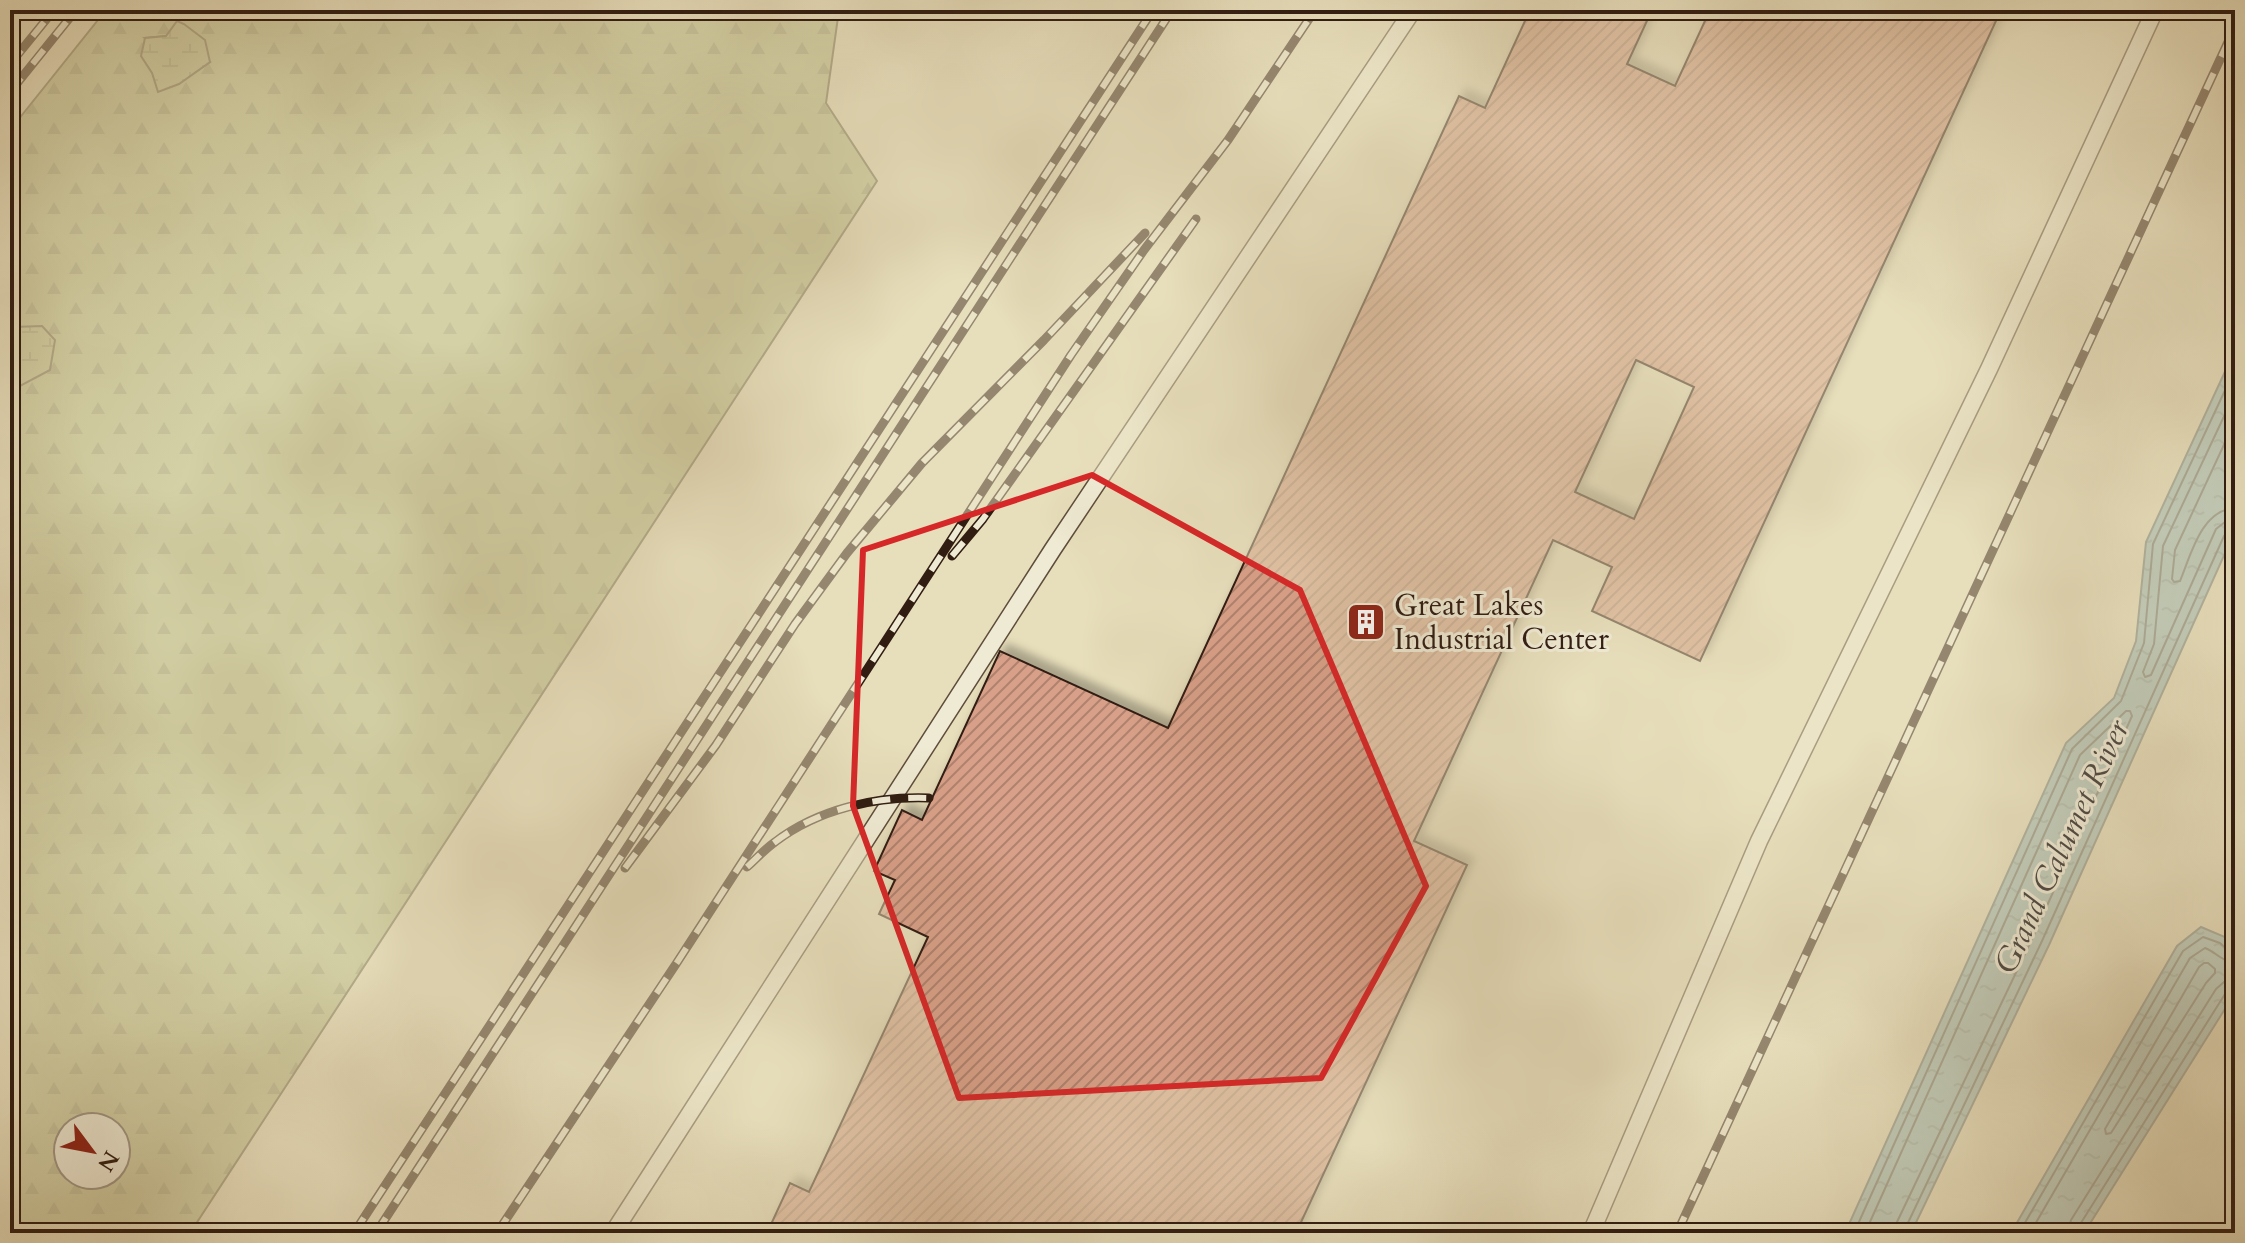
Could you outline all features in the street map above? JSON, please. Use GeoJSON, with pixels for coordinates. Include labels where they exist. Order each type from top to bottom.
{"type":"FeatureCollection","features":[{"type":"Feature","properties":{"kind":"lane"},"geometry":{"type":"LineString","coordinates":[[613,1233],[1053,549],[1413,10]]}},
{"type":"Feature","properties":{"kind":"lane"},"geometry":{"type":"LineString","coordinates":[[1591,1233],[1759,841],[1989,369],[2155,10]]}},
{"type":"Feature","properties":{"kind":"highlighted area"},"geometry":{"type":"Polygon","coordinates":[[[1092,475],[1300,590],[1426,886],[1321,1078],[959,1098],[853,806],[863,550],[1092,475]]]}},
{"type":"Feature","properties":{"kind":"green space"},"geometry":{"type":"Polygon","coordinates":[[[106,10],[839,10],[826,103],[877,181],[190,1233],[10,1233],[10,372],[20,386],[13,327],[10,332],[10,130],[106,10]],[[166,36],[145,38],[198,70],[210,62],[166,36]]]}},
{"type":"Feature","properties":{"kind":"green space"},"geometry":{"type":"Polygon","coordinates":[[[177,21],[205,40],[210,62],[179,84],[158,92],[152,73],[141,56],[145,38],[166,36],[177,21]]]}},
{"type":"Feature","properties":{"kind":"green space"},"geometry":{"type":"Polygon","coordinates":[[[42,326],[55,340],[50,370],[20,386],[10,372],[10,332],[13,327],[42,326]]]}},
{"type":"Feature","properties":{"kind":"water","name":"Grand Calumet River"},"geometry":{"type":"Polygon","coordinates":[[[2235,350],[2235,531],[2049,945],[1911,1233],[1845,1233],[2066,743],[2114,698],[2136,641],[2146,542],[2235,350]]]}},
{"type":"Feature","properties":{"kind":"water"},"geometry":{"type":"Polygon","coordinates":[[[2201,927],[2225,937],[2235,947],[2235,993],[2084,1233],[2011,1233],[2177,946],[2201,927]]]}},
{"type":"Feature","properties":{"kind":"building","name":"Great Lakes Industrial Center"},"geometry":{"type":"Polygon","coordinates":[[[1530,10],[1652,10],[1627,64],[1675,86],[1710,10],[2001,10],[1700,661],[1592,611],[1612,567],[1553,540],[1414,841],[1467,865],[1296,1233],[767,1233],[790,1183],[809,1192],[928,937],[879,914],[895,880],[874,871],[902,810],[922,820],[1000,651],[1168,728],[1459,96],[1485,108],[1530,10]],[[1636,360],[1575,492],[1634,519],[1694,387],[1636,360]]]}},
{"type":"Feature","properties":{"kind":"railway"},"geometry":{"type":"LineString","coordinates":[[10,64],[54,10]]}},
{"type":"Feature","properties":{"kind":"railway"},"geometry":{"type":"LineString","coordinates":[[10,92],[76,10]]}},
{"type":"Feature","properties":{"kind":"railway"},"geometry":{"type":"LineString","coordinates":[[354,1233],[1153,10]]}},
{"type":"Feature","properties":{"kind":"railway"},"geometry":{"type":"LineString","coordinates":[[376,1233],[1172,10]]}},
{"type":"Feature","properties":{"kind":"railway"},"geometry":{"type":"LineString","coordinates":[[497,1233],[676,964],[1071,355],[1144,250],[1228,140],[1315,10]]}},
{"type":"Feature","properties":{"kind":"railway"},"geometry":{"type":"LineString","coordinates":[[1677,1233],[2235,27]]}},
{"type":"Feature","properties":{"kind":"railway"},"geometry":{"type":"LineString","coordinates":[[952,556],[983,519],[1196,219]]}},
{"type":"Feature","properties":{"kind":"railway"},"geometry":{"type":"LineString","coordinates":[[625,868],[716,745],[795,624],[847,553],[922,463],[1145,233]]}},
{"type":"Feature","properties":{"kind":"railway"},"geometry":{"type":"LineString","coordinates":[[747,867],[792,831],[829,813],[868,802],[929,798]]}},
{"type":"Feature","properties":{"kind":"place","name":"Great Lakes Industrial Center"},"geometry":{"type":"Point","coordinates":[1366,622]}}]}
